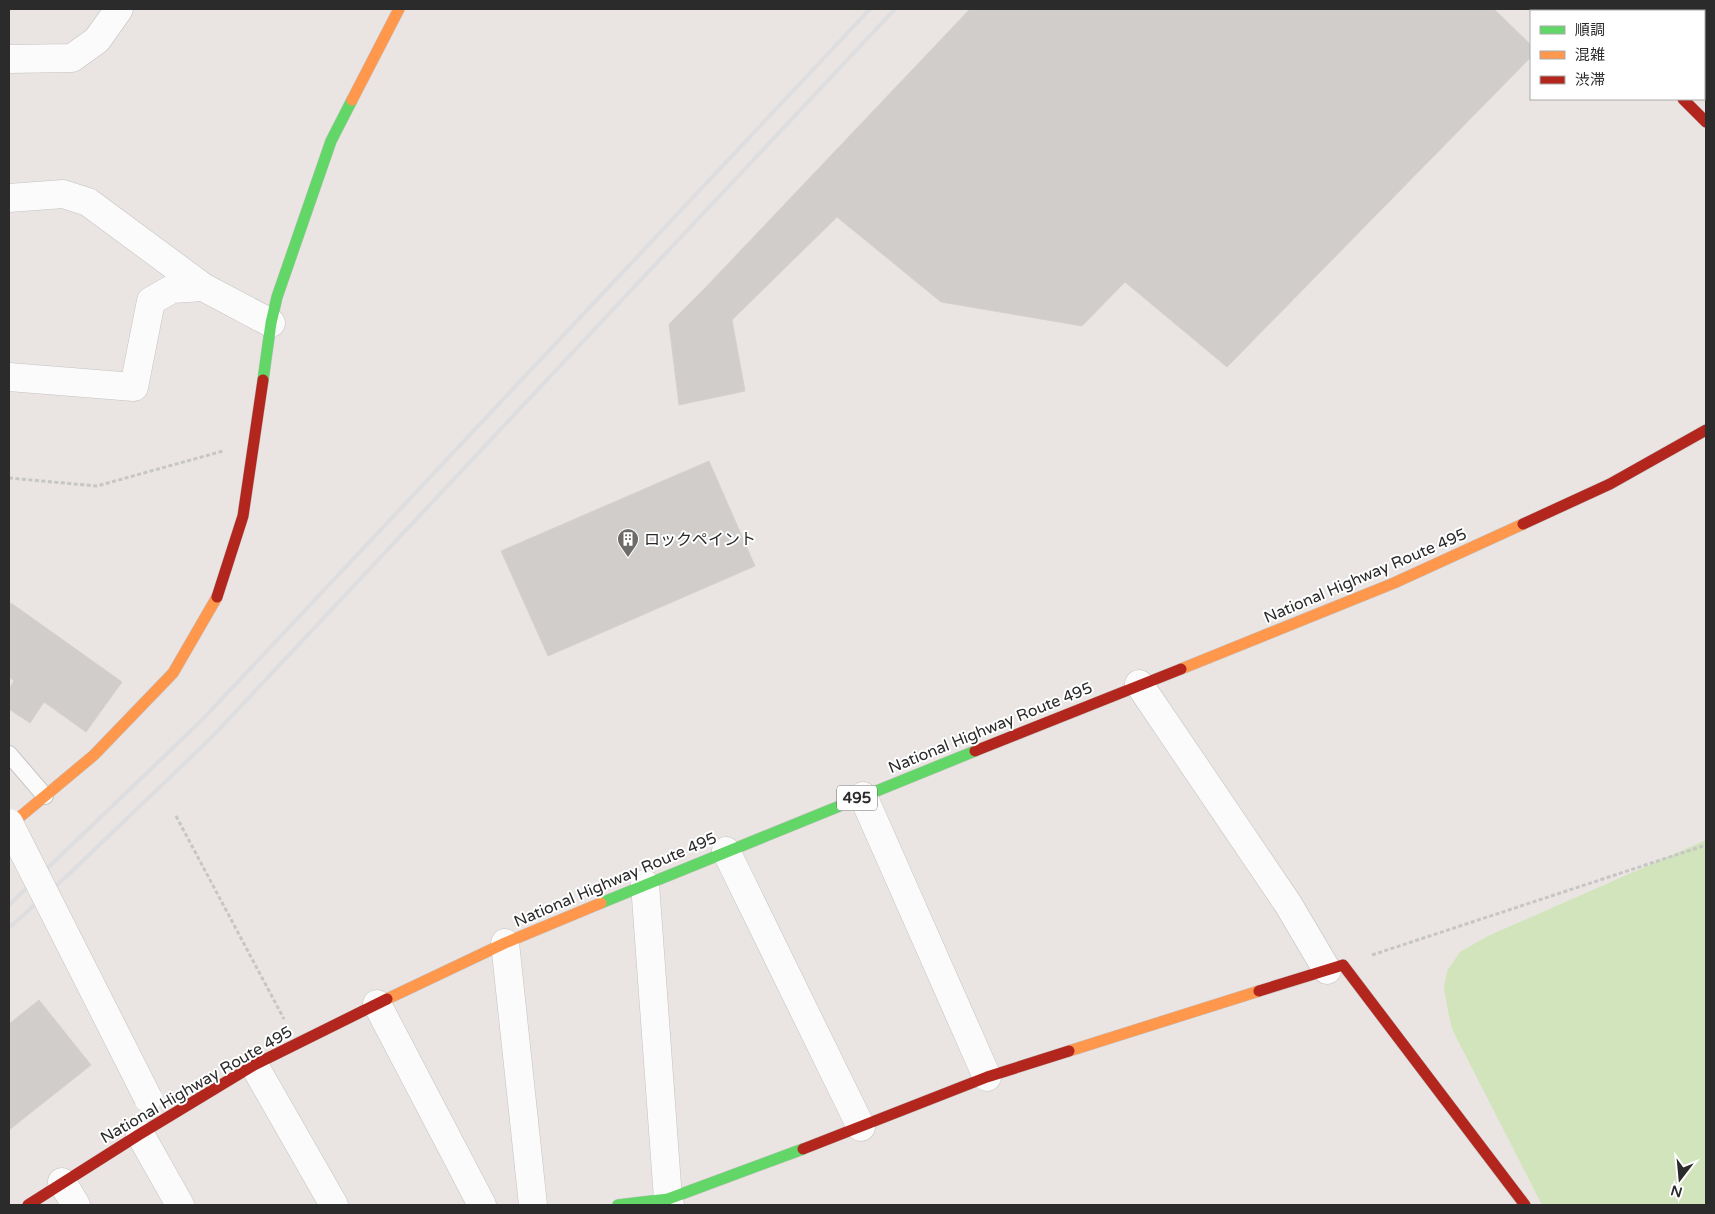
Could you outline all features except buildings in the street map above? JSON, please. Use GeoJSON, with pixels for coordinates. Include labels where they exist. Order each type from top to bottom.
{"type":"FeatureCollection","features":[{"type":"Feature","properties":{"kind":"main road"},"geometry":{"type":"LineString","coordinates":[[9,824],[94,755],[172,673],[216,601],[243,516],[271,323],[277,297],[330,141],[399,9]]}},
{"type":"Feature","properties":{"kind":"main road"},"geometry":{"type":"LineString","coordinates":[[1683,100],[1706,122]]}},
{"type":"Feature","properties":{"kind":"main road","name":"National Highway Route 495"},"geometry":{"type":"LineString","coordinates":[[28,1205],[62,1182],[254,1065],[505,943],[645,884],[1139,684],[1394,584],[1610,484],[1706,430]]}},
{"type":"Feature","properties":{"kind":"main road"},"geometry":{"type":"LineString","coordinates":[[618,1205],[669,1202],[987,1077],[1335,968],[1525,1205]]}},
{"type":"Feature","properties":{"kind":"street"},"geometry":{"type":"LineString","coordinates":[[9,59],[72,58],[97,40],[119,9]]}},
{"type":"Feature","properties":{"kind":"street"},"geometry":{"type":"LineString","coordinates":[[9,198],[63,194],[88,202],[202,286],[271,323]]}},
{"type":"Feature","properties":{"kind":"street"},"geometry":{"type":"LineString","coordinates":[[9,377],[134,388],[150,301],[172,289],[202,286]]}},
{"type":"Feature","properties":{"kind":"street"},"geometry":{"type":"LineString","coordinates":[[1139,684],[1288,904],[1335,968]]}},
{"type":"Feature","properties":{"kind":"street"},"geometry":{"type":"LineString","coordinates":[[863,796],[987,1077]]}},
{"type":"Feature","properties":{"kind":"street"},"geometry":{"type":"LineString","coordinates":[[9,824],[148,1098]]}},
{"type":"Feature","properties":{"kind":"street"},"geometry":{"type":"LineString","coordinates":[[726,851],[861,1127]]}},
{"type":"Feature","properties":{"kind":"street"},"geometry":{"type":"LineString","coordinates":[[645,884],[669,1202]]}},
{"type":"Feature","properties":{"kind":"street"},"geometry":{"type":"LineString","coordinates":[[505,943],[533,1205]]}},
{"type":"Feature","properties":{"kind":"street"},"geometry":{"type":"LineString","coordinates":[[377,1004],[482,1205]]}},
{"type":"Feature","properties":{"kind":"street"},"geometry":{"type":"LineString","coordinates":[[254,1065],[334,1205]]}},
{"type":"Feature","properties":{"kind":"street"},"geometry":{"type":"LineString","coordinates":[[140,1134],[180,1205]]}},
{"type":"Feature","properties":{"kind":"street"},"geometry":{"type":"LineString","coordinates":[[62,1182],[76,1205]]}},
{"type":"Feature","properties":{"kind":"lane"},"geometry":{"type":"LineString","coordinates":[[9,754],[45,796]]}},
{"type":"Feature","properties":{"kind":"path"},"geometry":{"type":"LineString","coordinates":[[9,478],[97,486],[230,449],[252,454]]}},
{"type":"Feature","properties":{"kind":"path"},"geometry":{"type":"LineString","coordinates":[[176,816],[297,1044]]}},
{"type":"Feature","properties":{"kind":"path"},"geometry":{"type":"LineString","coordinates":[[1335,968],[1706,845]]}},
{"type":"Feature","properties":{"kind":"green space"},"geometry":{"type":"Polygon","coordinates":[[[1706,840],[1706,1205],[1542,1205],[1452,1029],[1444,988],[1447,971],[1460,952],[1488,936],[1706,840]]]}},
{"type":"Feature","properties":{"kind":"railway"},"geometry":{"type":"LineString","coordinates":[[9,905],[201,721],[870,9]]}},
{"type":"Feature","properties":{"kind":"railway"},"geometry":{"type":"LineString","coordinates":[[9,928],[69,874],[210,739],[895,9]]}},
{"type":"Feature","properties":{"kind":"traffic: fast"},"geometry":{"type":"LineString","coordinates":[[263,380],[271,323],[277,297],[331,141],[352,100]]}},
{"type":"Feature","properties":{"kind":"traffic: fast"},"geometry":{"type":"LineString","coordinates":[[601,903],[975,751]]}},
{"type":"Feature","properties":{"kind":"traffic: fast"},"geometry":{"type":"LineString","coordinates":[[618,1205],[668,1199],[803,1149]]}},
{"type":"Feature","properties":{"kind":"traffic: slow"},"geometry":{"type":"LineString","coordinates":[[352,100],[399,9]]}},
{"type":"Feature","properties":{"kind":"traffic: slow"},"geometry":{"type":"LineString","coordinates":[[1181,669],[1394,583],[1523,524]]}},
{"type":"Feature","properties":{"kind":"traffic: slow"},"geometry":{"type":"LineString","coordinates":[[9,826],[94,755],[173,673],[217,597]]}},
{"type":"Feature","properties":{"kind":"traffic: slow"},"geometry":{"type":"LineString","coordinates":[[387,999],[505,943],[601,903]]}},
{"type":"Feature","properties":{"kind":"traffic: slow"},"geometry":{"type":"LineString","coordinates":[[1069,1051],[1259,991]]}},
{"type":"Feature","properties":{"kind":"traffic: jam"},"geometry":{"type":"LineString","coordinates":[[1684,100],[1706,122]]}},
{"type":"Feature","properties":{"kind":"traffic: jam"},"geometry":{"type":"LineString","coordinates":[[217,597],[243,516],[263,380]]}},
{"type":"Feature","properties":{"kind":"traffic: jam"},"geometry":{"type":"LineString","coordinates":[[1523,524],[1610,484],[1706,430]]}},
{"type":"Feature","properties":{"kind":"traffic: jam"},"geometry":{"type":"LineString","coordinates":[[975,751],[1181,669]]}},
{"type":"Feature","properties":{"kind":"traffic: jam"},"geometry":{"type":"LineString","coordinates":[[1259,991],[1343,965],[1525,1205]]}},
{"type":"Feature","properties":{"kind":"traffic: jam"},"geometry":{"type":"LineString","coordinates":[[28,1205],[254,1065],[387,999]]}},
{"type":"Feature","properties":{"kind":"traffic: jam"},"geometry":{"type":"LineString","coordinates":[[803,1149],[987,1077],[1069,1051]]}},
{"type":"Feature","properties":{"kind":"place","name":"ロックペイント"},"geometry":{"type":"Point","coordinates":[628,558]}}]}
